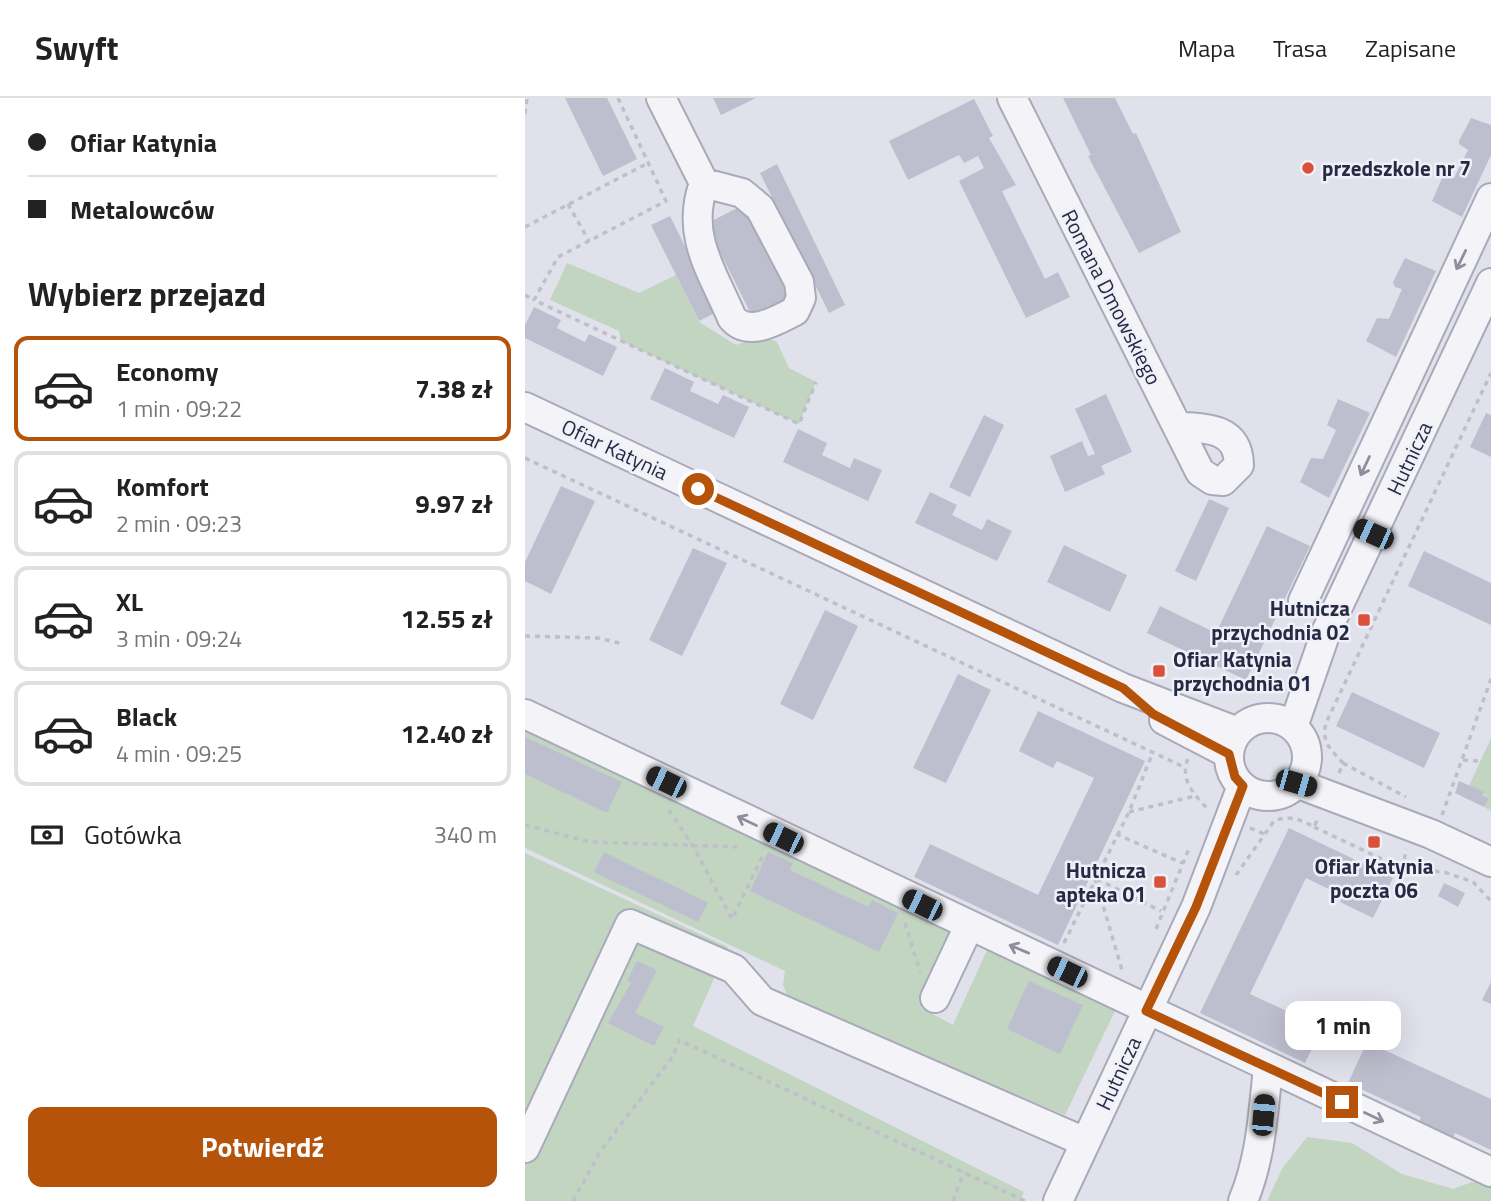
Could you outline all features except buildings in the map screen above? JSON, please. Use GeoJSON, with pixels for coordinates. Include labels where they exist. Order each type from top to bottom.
{"type":"FeatureCollection","features":[{"type":"Feature","properties":{"kind":"street"},"geometry":{"type":"LineString","coordinates":[[661,98],[704,183],[697,205],[695,229],[732,318],[745,327],[754,328],[795,311],[801,298],[799,282],[760,208],[742,193],[704,183]]}},
{"type":"Feature","properties":{"kind":"street","name":"Romana Dmowskiego"},"geometry":{"type":"LineString","coordinates":[[1012,98],[1200,472],[1212,480],[1223,481],[1240,464],[1239,448],[1229,436],[1205,428],[1178,427]]}},
{"type":"Feature","properties":{"kind":"street"},"geometry":{"type":"LineString","coordinates":[[1303,601],[1491,198]]}},
{"type":"Feature","properties":{"kind":"street","name":"Hutnicza"},"geometry":{"type":"LineString","coordinates":[[1282,723],[1296,669],[1325,632],[1491,283]]}},
{"type":"Feature","properties":{"kind":"street","name":"Ofiar Katynia"},"geometry":{"type":"LineString","coordinates":[[525,407],[1123,688],[1234,743]]}},
{"type":"Feature","properties":{"kind":"street"},"geometry":{"type":"LineString","coordinates":[[1341,520],[1373,534]]}},
{"type":"Feature","properties":{"kind":"street"},"geometry":{"type":"LineString","coordinates":[[525,714],[968,928],[1491,1172]]}},
{"type":"Feature","properties":{"kind":"street"},"geometry":{"type":"LineString","coordinates":[[1258,719],[1282,723],[1301,737],[1302,772],[1276,795],[1253,791],[1235,777],[1234,743],[1258,719]]}},
{"type":"Feature","properties":{"kind":"street"},"geometry":{"type":"LineString","coordinates":[[1302,772],[1356,785],[1436,825],[1491,862]]}},
{"type":"Feature","properties":{"kind":"street","name":"Hutnicza"},"geometry":{"type":"LineString","coordinates":[[1058,1201],[1196,907],[1238,846],[1253,791]]}},
{"type":"Feature","properties":{"kind":"street"},"geometry":{"type":"LineString","coordinates":[[525,1148],[630,924],[734,969],[762,1001],[1085,1142]]}},
{"type":"Feature","properties":{"kind":"street"},"geometry":{"type":"LineString","coordinates":[[935,998],[968,928]]}},
{"type":"Feature","properties":{"kind":"street"},"geometry":{"type":"LineString","coordinates":[[1243,1201],[1256,1167],[1268,1068]]}},
{"type":"Feature","properties":{"kind":"path"},"geometry":{"type":"LineString","coordinates":[[525,114],[527,98]]}},
{"type":"Feature","properties":{"kind":"path"},"geometry":{"type":"LineString","coordinates":[[534,299],[558,257],[666,201],[618,98]]}},
{"type":"Feature","properties":{"kind":"path"},"geometry":{"type":"LineString","coordinates":[[525,227],[649,163]]}},
{"type":"Feature","properties":{"kind":"path"},"geometry":{"type":"LineString","coordinates":[[568,204],[589,241]]}},
{"type":"Feature","properties":{"kind":"path"},"geometry":{"type":"LineString","coordinates":[[525,295],[799,424],[817,382]]}},
{"type":"Feature","properties":{"kind":"path"},"geometry":{"type":"LineString","coordinates":[[1334,707],[1491,373]]}},
{"type":"Feature","properties":{"kind":"path"},"geometry":{"type":"LineString","coordinates":[[525,458],[1184,767]]}},
{"type":"Feature","properties":{"kind":"path"},"geometry":{"type":"LineString","coordinates":[[525,636],[598,638],[623,644]]}},
{"type":"Feature","properties":{"kind":"path"},"geometry":{"type":"LineString","coordinates":[[1436,825],[1463,760],[1491,679]]}},
{"type":"Feature","properties":{"kind":"path"},"geometry":{"type":"LineString","coordinates":[[1060,951],[1129,811],[1153,752]]}},
{"type":"Feature","properties":{"kind":"path"},"geometry":{"type":"LineString","coordinates":[[1463,760],[1481,761]]}},
{"type":"Feature","properties":{"kind":"path"},"geometry":{"type":"LineString","coordinates":[[1129,811],[1195,796]]}},
{"type":"Feature","properties":{"kind":"path"},"geometry":{"type":"LineString","coordinates":[[665,804],[693,846],[732,919],[767,847],[755,847]]}},
{"type":"Feature","properties":{"kind":"path"},"geometry":{"type":"LineString","coordinates":[[525,825],[590,842],[742,847]]}},
{"type":"Feature","properties":{"kind":"path"},"geometry":{"type":"LineString","coordinates":[[1314,827],[1403,869],[1444,872],[1473,883],[1491,901]]}},
{"type":"Feature","properties":{"kind":"path"},"geometry":{"type":"LineString","coordinates":[[1116,834],[1182,863]]}},
{"type":"Feature","properties":{"kind":"path"},"geometry":{"type":"LineString","coordinates":[[1095,878],[1161,911]]}},
{"type":"Feature","properties":{"kind":"path"},"geometry":{"type":"LineString","coordinates":[[1095,878],[1125,981]]}},
{"type":"Feature","properties":{"kind":"path"},"geometry":{"type":"LineString","coordinates":[[904,918],[926,988],[935,998]]}},
{"type":"Feature","properties":{"kind":"path"},"geometry":{"type":"LineString","coordinates":[[573,1201],[600,1152],[674,1056],[679,1040],[1025,1201]]}},
{"type":"Feature","properties":{"kind":"path"},"geometry":{"type":"LineString","coordinates":[[953,1201],[964,1172]]}},
{"type":"Feature","properties":{"kind":"green space"},"geometry":{"type":"Polygon","coordinates":[[[567,263],[639,293],[676,275],[699,322],[736,345],[763,336],[777,342],[789,368],[816,382],[799,424],[621,341],[619,331],[550,300],[567,263]]]}},
{"type":"Feature","properties":{"kind":"green space"},"geometry":{"type":"Polygon","coordinates":[[[525,728],[955,934],[921,1008],[953,1025],[987,950],[1116,1009],[1065,1115],[790,1002],[783,985],[785,971],[525,848],[525,728]]]}},
{"type":"Feature","properties":{"kind":"green space"},"geometry":{"type":"Polygon","coordinates":[[[1491,738],[1491,811],[1484,807],[1489,798],[1469,786],[1491,738]]]}},
{"type":"Feature","properties":{"kind":"green space"},"geometry":{"type":"Polygon","coordinates":[[[525,853],[728,947],[693,1026],[1024,1192],[1020,1201],[525,1201],[525,853]]]}},
{"type":"Feature","properties":{"kind":"green space"},"geometry":{"type":"Polygon","coordinates":[[[1307,1137],[1352,1143],[1402,1174],[1453,1189],[1491,1175],[1491,1201],[1267,1201],[1282,1169],[1307,1137]]]}},
{"type":"Feature","properties":{"kind":"place","name":"przedszkole nr 7"},"geometry":{"type":"Point","coordinates":[1308,168]}},
{"type":"Feature","properties":{"kind":"place","name":"Hutnicza przychodnia 02"},"geometry":{"type":"Point","coordinates":[1364,620]}},
{"type":"Feature","properties":{"kind":"place","name":"Ofiar Katynia przychodnia 01"},"geometry":{"type":"Point","coordinates":[1159,671]}},
{"type":"Feature","properties":{"kind":"place","name":"Ofiar Katynia poczta 06"},"geometry":{"type":"Point","coordinates":[1374,842]}},
{"type":"Feature","properties":{"kind":"place","name":"Hutnicza apteka 01"},"geometry":{"type":"Point","coordinates":[1160,882]}},
{"type":"Feature","properties":{"kind":"route"},"geometry":{"type":"LineString","coordinates":[[698,489],[1123,688],[1153,714],[1229,754],[1230,766],[1243,786],[1196,907],[1146,1011],[1342,1102]]}}]}
